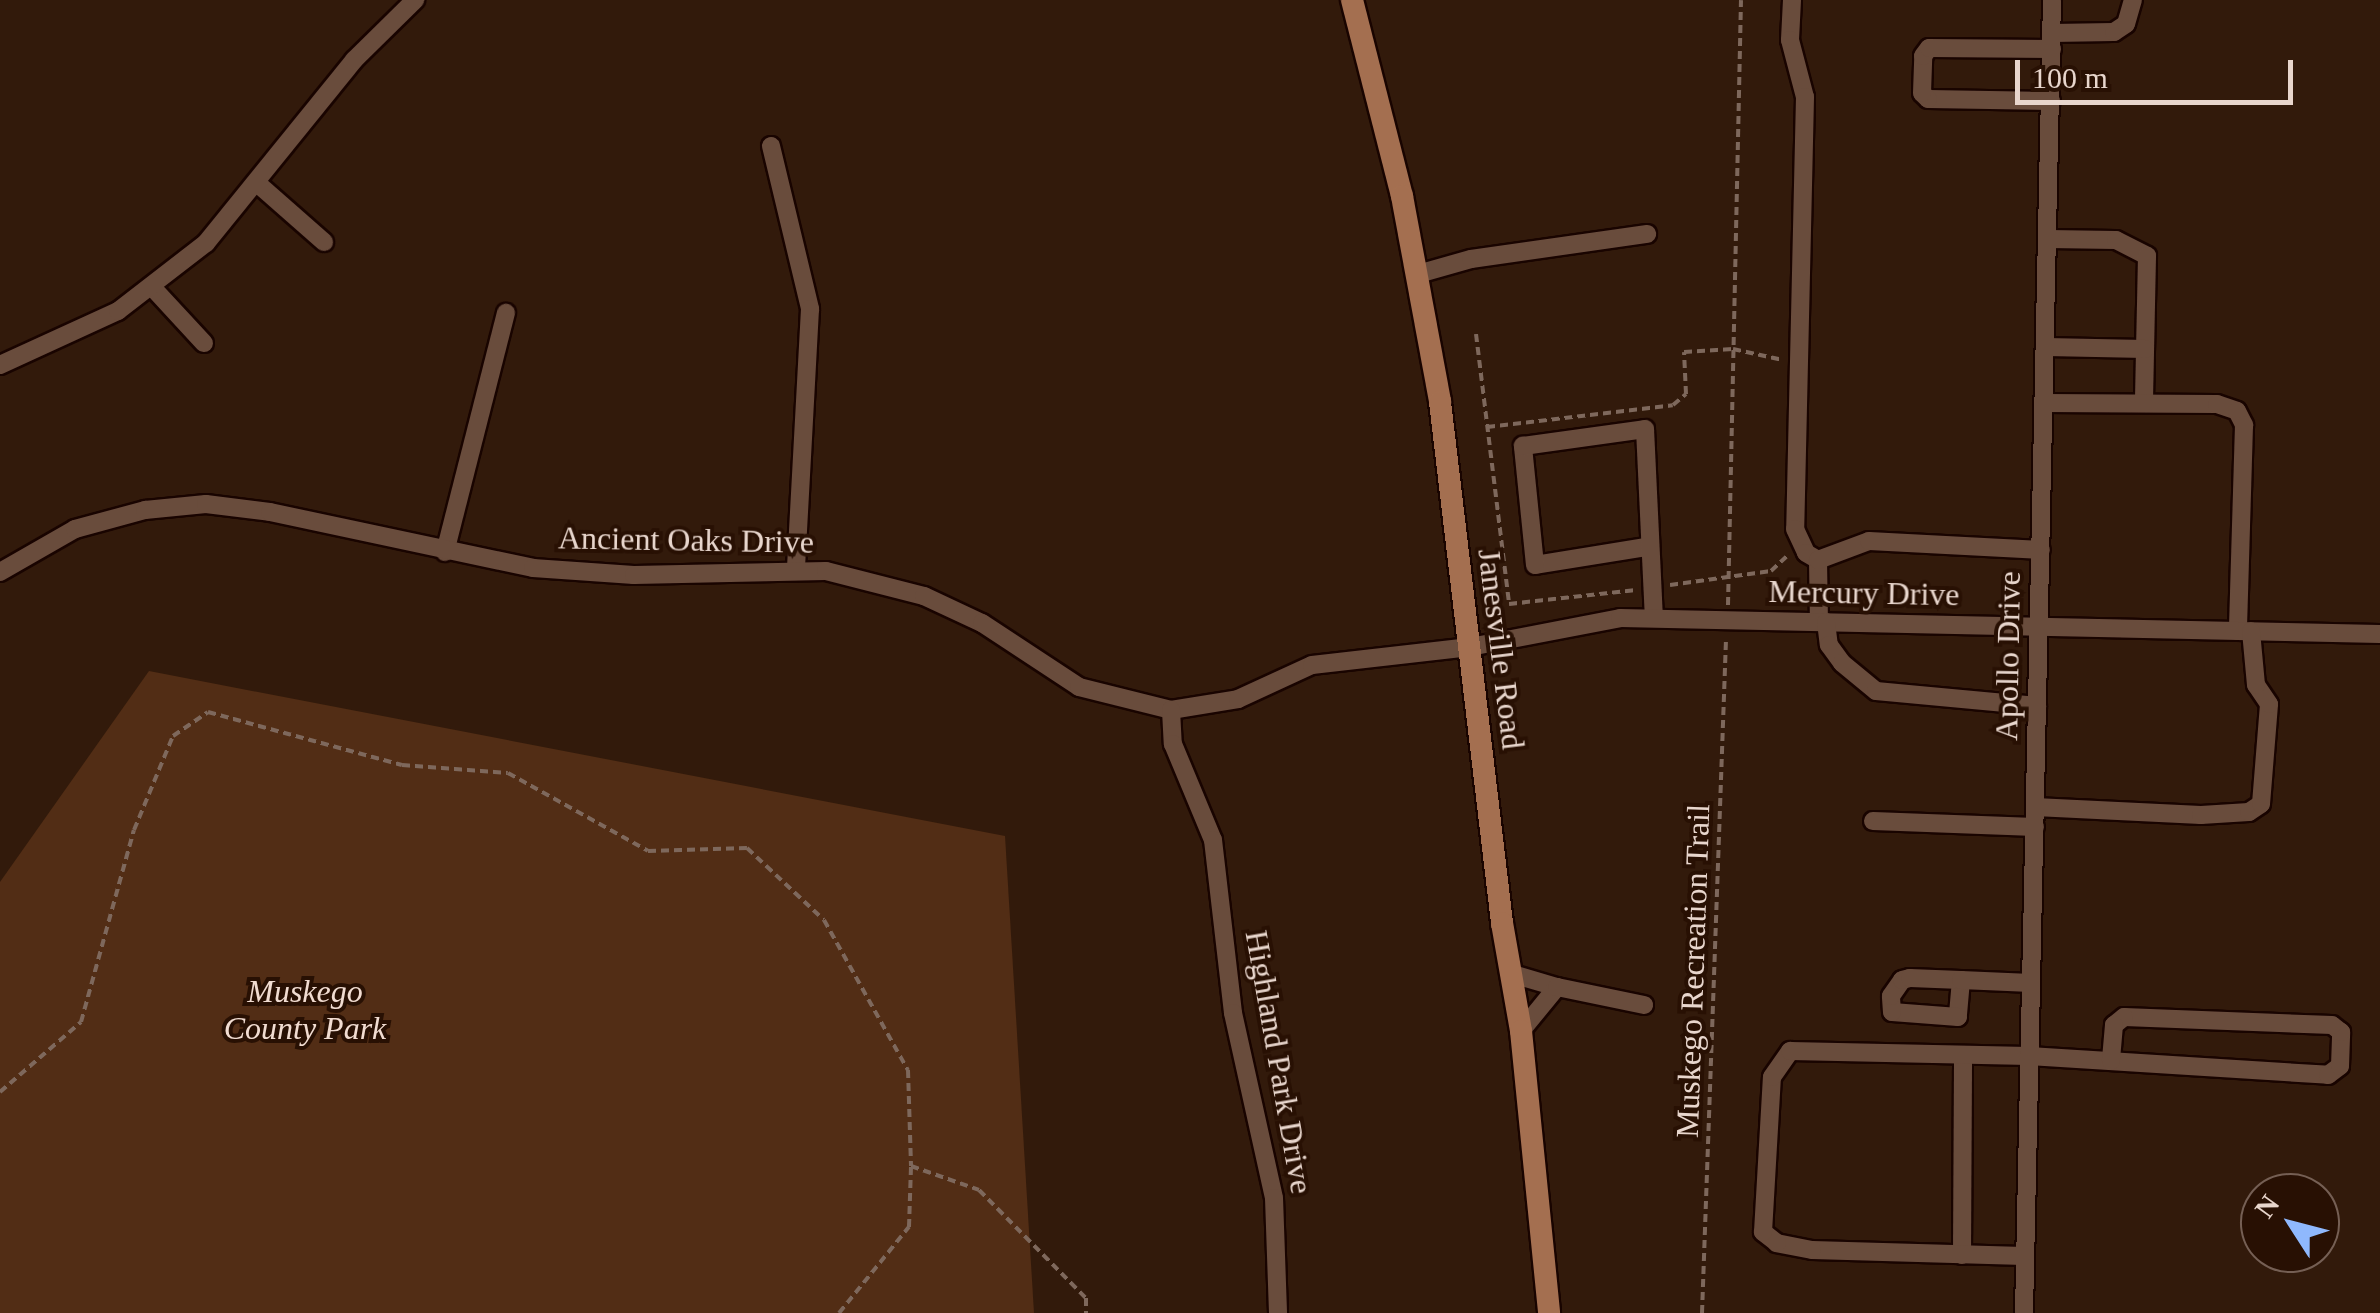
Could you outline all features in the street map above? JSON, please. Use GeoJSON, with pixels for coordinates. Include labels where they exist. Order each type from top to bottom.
{"type":"FeatureCollection","features":[{"type":"Feature","properties":{"kind":"main road","name":"Janesville Road"},"geometry":{"type":"LineString","coordinates":[[1352,0],[1418,274],[1470,647],[1509,973],[1521,1032],[1549,1313]]}},
{"type":"Feature","properties":{"kind":"street"},"geometry":{"type":"LineString","coordinates":[[1792,0],[1790,40],[1806,97],[1800,539],[1818,560],[1822,622],[1842,663],[1876,690],[2037,706]]}},
{"type":"Feature","properties":{"kind":"street","name":"Apollo Drive"},"geometry":{"type":"LineString","coordinates":[[2024,1313],[2052,0]]}},
{"type":"Feature","properties":{"kind":"street"},"geometry":{"type":"LineString","coordinates":[[2051,100],[1928,99],[1922,93],[1929,48],[2052,41],[2114,32],[2126,24],[2133,0]]}},
{"type":"Feature","properties":{"kind":"street"},"geometry":{"type":"LineString","coordinates":[[0,366],[118,311],[153,288],[206,243],[403,3]]}},
{"type":"Feature","properties":{"kind":"street"},"geometry":{"type":"LineString","coordinates":[[772,146],[810,310],[796,568]]}},
{"type":"Feature","properties":{"kind":"street"},"geometry":{"type":"LineString","coordinates":[[258,184],[324,242]]}},
{"type":"Feature","properties":{"kind":"street"},"geometry":{"type":"LineString","coordinates":[[1418,274],[1489,256],[1647,234]]}},
{"type":"Feature","properties":{"kind":"street"},"geometry":{"type":"LineString","coordinates":[[2048,239],[2116,240],[2148,256],[2144,404]]}},
{"type":"Feature","properties":{"kind":"street"},"geometry":{"type":"LineString","coordinates":[[153,288],[204,343]]}},
{"type":"Feature","properties":{"kind":"street"},"geometry":{"type":"LineString","coordinates":[[446,552],[506,312]]}},
{"type":"Feature","properties":{"kind":"street"},"geometry":{"type":"LineString","coordinates":[[2046,347],[2145,348]]}},
{"type":"Feature","properties":{"kind":"street"},"geometry":{"type":"LineString","coordinates":[[2035,807],[2201,815],[2249,812],[2262,804],[2269,704],[2256,684],[2244,631],[2244,425],[2230,404],[2044,403]]}},
{"type":"Feature","properties":{"kind":"street"},"geometry":{"type":"LineString","coordinates":[[1646,547],[1534,565],[1523,446],[1644,429],[1646,547],[1654,618]]}},
{"type":"Feature","properties":{"kind":"street","name":"Ancient Oaks Drive"},"geometry":{"type":"LineString","coordinates":[[0,572],[75,529],[145,510],[206,504],[270,512],[446,552],[604,574],[796,568],[924,596],[982,622],[1080,687],[1171,710],[1238,699],[1312,666],[1470,647]]}},
{"type":"Feature","properties":{"kind":"street"},"geometry":{"type":"LineString","coordinates":[[1818,560],[1869,541],[2041,550]]}},
{"type":"Feature","properties":{"kind":"street","name":"Mercury Drive"},"geometry":{"type":"LineString","coordinates":[[1470,647],[1654,618],[2380,634]]}},
{"type":"Feature","properties":{"kind":"street","name":"Highland Park Drive"},"geometry":{"type":"LineString","coordinates":[[1171,710],[1173,744],[1214,840],[1234,1013],[1274,1198],[1278,1313]]}},
{"type":"Feature","properties":{"kind":"street"},"geometry":{"type":"LineString","coordinates":[[1873,822],[2035,827]]}},
{"type":"Feature","properties":{"kind":"street"},"geometry":{"type":"LineString","coordinates":[[1509,973],[1644,1005]]}},
{"type":"Feature","properties":{"kind":"street"},"geometry":{"type":"LineString","coordinates":[[1961,980],[2031,983]]}},
{"type":"Feature","properties":{"kind":"street"},"geometry":{"type":"LineString","coordinates":[[1521,1032],[1557,987]]}},
{"type":"Feature","properties":{"kind":"street"},"geometry":{"type":"LineString","coordinates":[[2024,1256],[1812,1250],[1763,1232],[1772,1076],[1790,1052],[2030,1056],[2328,1075],[2340,1066],[2341,1032],[2332,1026],[2124,1018],[2114,1026],[2112,1061]]}},
{"type":"Feature","properties":{"kind":"street"},"geometry":{"type":"LineString","coordinates":[[1962,1254],[1963,1055]]}},
{"type":"Feature","properties":{"kind":"path"},"geometry":{"type":"LineString","coordinates":[[1728,603],[1740,0]]}},
{"type":"Feature","properties":{"kind":"path"},"geometry":{"type":"LineString","coordinates":[[1488,427],[1672,405],[1686,394],[1684,352],[1733,349],[1744,353]]}},
{"type":"Feature","properties":{"kind":"path"},"geometry":{"type":"LineString","coordinates":[[1729,577],[1771,571],[1800,539]]}},
{"type":"Feature","properties":{"kind":"path","name":"Muskego Recreation Trail"},"geometry":{"type":"LineString","coordinates":[[1702,1313],[1726,630]]}},
{"type":"Feature","properties":{"kind":"path"},"geometry":{"type":"LineString","coordinates":[[0,1092],[81,1022],[140,814],[172,736],[208,712],[402,764],[508,773],[648,851],[747,848],[824,920],[908,1070],[908,1227],[839,1313]]}},
{"type":"Feature","properties":{"kind":"path"},"geometry":{"type":"LineString","coordinates":[[910,1166],[979,1190],[1086,1298],[1086,1313]]}},
{"type":"Feature","properties":{"kind":"green space","name":"Muskego County Park"},"geometry":{"type":"Polygon","coordinates":[[[149,671],[1005,836],[1034,1313],[0,1313],[0,882],[149,671]]]}}]}
